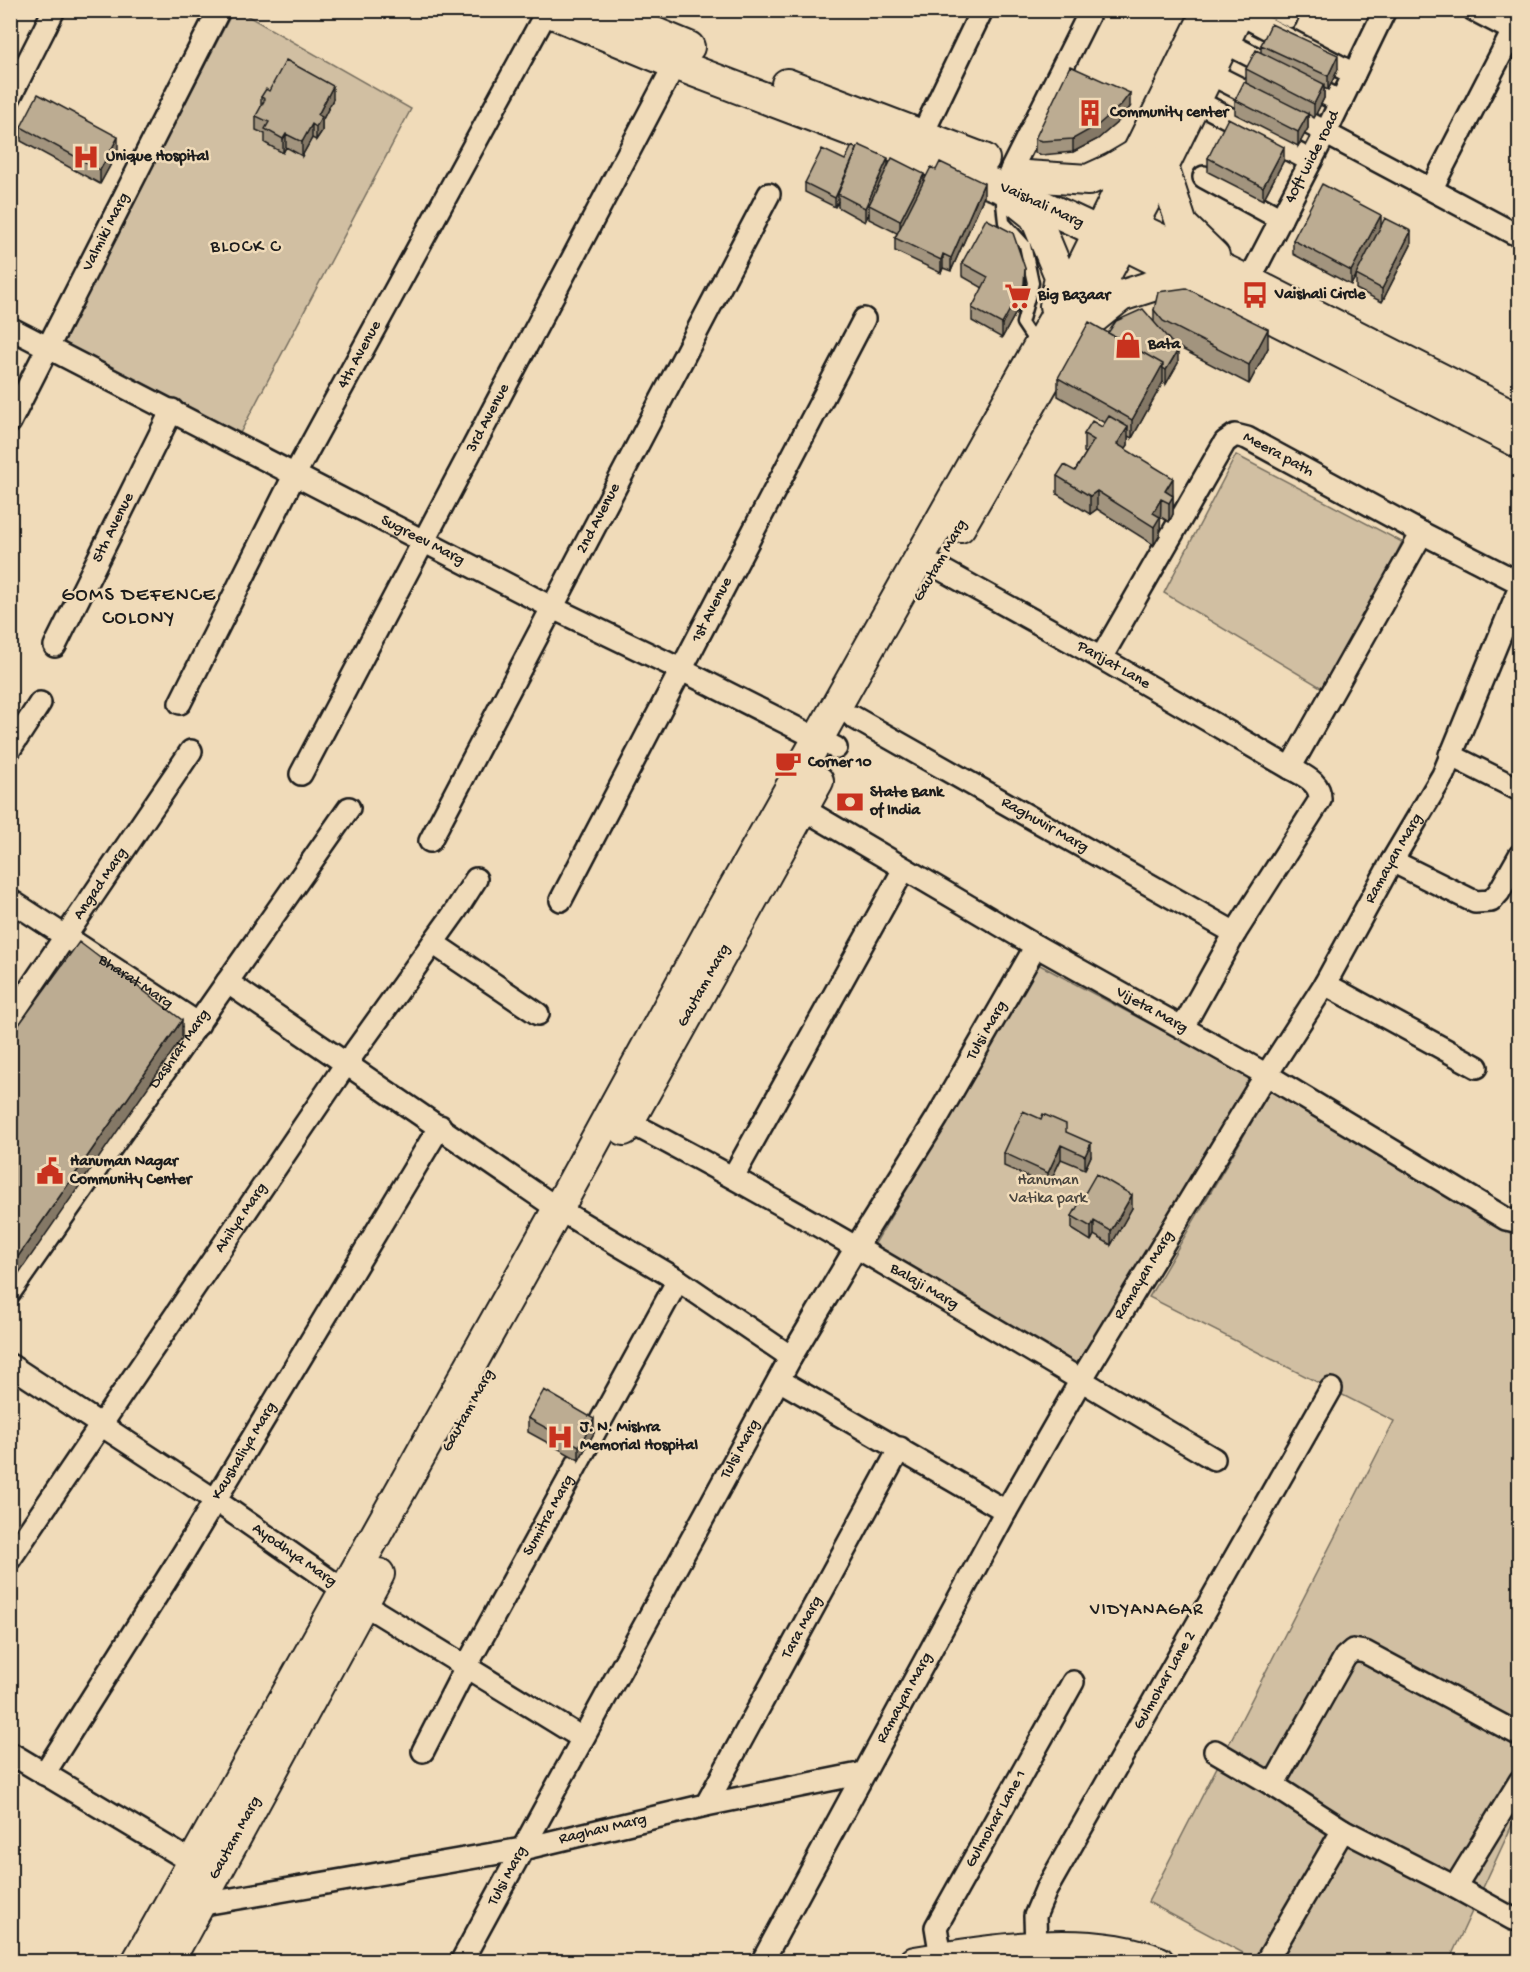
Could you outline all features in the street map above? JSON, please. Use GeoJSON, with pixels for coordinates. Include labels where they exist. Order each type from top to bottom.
{"type":"FeatureCollection","features":[{"type":"Feature","properties":{"kind":"street"},"geometry":{"type":"LineString","coordinates":[[10,97],[54,10]]}},
{"type":"Feature","properties":{"kind":"street","name":"Valmiki Marg"},"geometry":{"type":"LineString","coordinates":[[10,422],[219,10]]}},
{"type":"Feature","properties":{"kind":"street","name":"Vaishali Marg"},"geometry":{"type":"LineString","coordinates":[[600,10],[919,145]]}},
{"type":"Feature","properties":{"kind":"street"},"geometry":{"type":"LineString","coordinates":[[919,145],[982,10]]}},
{"type":"Feature","properties":{"kind":"street"},"geometry":{"type":"LineString","coordinates":[[1012,178],[1091,10]]}},
{"type":"Feature","properties":{"kind":"street","name":"Gautam Marg"},"geometry":{"type":"LineString","coordinates":[[827,743],[853,717],[937,567],[1151,160],[1208,10]]}},
{"type":"Feature","properties":{"kind":"street","name":"40ft wide road"},"geometry":{"type":"LineString","coordinates":[[1235,287],[1281,219],[1385,10]]}},
{"type":"Feature","properties":{"kind":"street"},"geometry":{"type":"LineString","coordinates":[[1432,188],[1516,33],[1474,10]]}},
{"type":"Feature","properties":{"kind":"street","name":"Vaishali Marg"},"geometry":{"type":"LineString","coordinates":[[546,11],[675,64],[1012,178],[1235,287],[1520,419]]}},
{"type":"Feature","properties":{"kind":"street","name":"4th Avenue"},"geometry":{"type":"LineString","coordinates":[[180,703],[295,474],[546,11]]}},
{"type":"Feature","properties":{"kind":"street"},"geometry":{"type":"LineString","coordinates":[[1248,11],[1354,74]]}},
{"type":"Feature","properties":{"kind":"street","name":"Gautam Marg"},"geometry":{"type":"LineString","coordinates":[[1151,160],[1196,101],[1224,42],[1248,11]]}},
{"type":"Feature","properties":{"kind":"street"},"geometry":{"type":"LineString","coordinates":[[1224,42],[1341,102]]}},
{"type":"Feature","properties":{"kind":"street","name":"3rd Avenue"},"geometry":{"type":"LineString","coordinates":[[301,774],[675,64]]}},
{"type":"Feature","properties":{"kind":"street"},"geometry":{"type":"LineString","coordinates":[[1209,73],[1432,188],[1513,233],[1520,232]]}},
{"type":"Feature","properties":{"kind":"street"},"geometry":{"type":"LineString","coordinates":[[1196,101],[1311,161]]}},
{"type":"Feature","properties":{"kind":"street"},"geometry":{"type":"LineString","coordinates":[[1012,178],[1088,180],[1112,169],[1151,160],[1182,225],[1235,287]]}},
{"type":"Feature","properties":{"kind":"street"},"geometry":{"type":"LineString","coordinates":[[1204,177],[1281,219]]}},
{"type":"Feature","properties":{"kind":"street"},"geometry":{"type":"LineString","coordinates":[[1012,178],[1035,216],[1060,276],[1063,328],[1121,296],[1174,279],[1235,287]]}},
{"type":"Feature","properties":{"kind":"street","name":"2nd Avenue"},"geometry":{"type":"LineString","coordinates":[[430,841],[769,194]]}},
{"type":"Feature","properties":{"kind":"street","name":"Vaishali Marg"},"geometry":{"type":"LineString","coordinates":[[1235,287],[1520,443]]}},
{"type":"Feature","properties":{"kind":"street","name":"1st Avenue"},"geometry":{"type":"LineString","coordinates":[[561,900],[864,319]]}},
{"type":"Feature","properties":{"kind":"street","name":"Sugreev Marg"},"geometry":{"type":"LineString","coordinates":[[10,328],[553,608],[827,743]]}},
{"type":"Feature","properties":{"kind":"street","name":"Gautam Marg"},"geometry":{"type":"LineString","coordinates":[[168,1962],[354,1597],[827,743],[1038,347],[1063,328]]}},
{"type":"Feature","properties":{"kind":"street","name":"5th Avenue"},"geometry":{"type":"LineString","coordinates":[[55,646],[172,410]]}},
{"type":"Feature","properties":{"kind":"street","name":"Meera path"},"geometry":{"type":"LineString","coordinates":[[1101,658],[1226,442],[1235,435],[1247,438],[1520,585]]}},
{"type":"Feature","properties":{"kind":"street"},"geometry":{"type":"LineString","coordinates":[[1290,768],[1422,532]]}},
{"type":"Feature","properties":{"kind":"street","name":"Parijat Lane"},"geometry":{"type":"LineString","coordinates":[[937,567],[1101,658],[1314,783],[1320,791],[1320,800],[1235,933]]}},
{"type":"Feature","properties":{"kind":"street","name":"Ramayan Marg"},"geometry":{"type":"LineString","coordinates":[[762,1962],[1006,1511],[1081,1380],[1325,984],[1392,861],[1443,775],[1520,585]]}},
{"type":"Feature","properties":{"kind":"street"},"geometry":{"type":"LineString","coordinates":[[10,749],[40,703]]}},
{"type":"Feature","properties":{"kind":"street","name":"Raghuvir Marg"},"geometry":{"type":"LineString","coordinates":[[853,717],[1235,933]]}},
{"type":"Feature","properties":{"kind":"street","name":"Angad Marg"},"geometry":{"type":"LineString","coordinates":[[10,1018],[191,751]]}},
{"type":"Feature","properties":{"kind":"street"},"geometry":{"type":"LineString","coordinates":[[1450,755],[1520,790]]}},
{"type":"Feature","properties":{"kind":"street","name":"Gautam Marg"},"geometry":{"type":"LineString","coordinates":[[567,1214],[629,1122],[794,803]]}},
{"type":"Feature","properties":{"kind":"street","name":"Vijeta Marg"},"geometry":{"type":"LineString","coordinates":[[794,803],[1036,946],[1267,1075],[1506,1219],[1520,1222]]}},
{"type":"Feature","properties":{"kind":"street","name":"Dashrat Marg"},"geometry":{"type":"LineString","coordinates":[[10,1292],[349,808]]}},
{"type":"Feature","properties":{"kind":"street"},"geometry":{"type":"LineString","coordinates":[[1392,861],[1474,902],[1491,901],[1499,892],[1520,855]]}},
{"type":"Feature","properties":{"kind":"street"},"geometry":{"type":"LineString","coordinates":[[733,1176],[904,869]]}},
{"type":"Feature","properties":{"kind":"street","name":"Ahilya Marg"},"geometry":{"type":"LineString","coordinates":[[10,1559],[103,1426],[346,1064],[476,879]]}},
{"type":"Feature","properties":{"kind":"street","name":"Bharat Marg"},"geometry":{"type":"LineString","coordinates":[[10,900],[199,1024]]}},
{"type":"Feature","properties":{"kind":"street"},"geometry":{"type":"LineString","coordinates":[[1183,1027],[1235,933]]}},
{"type":"Feature","properties":{"kind":"street"},"geometry":{"type":"LineString","coordinates":[[433,943],[538,1014]]}},
{"type":"Feature","properties":{"kind":"street","name":"Tulsi Marg"},"geometry":{"type":"LineString","coordinates":[[461,1962],[791,1357],[937,1118],[1036,946]]}},
{"type":"Feature","properties":{"kind":"street"},"geometry":{"type":"LineString","coordinates":[[227,982],[567,1214],[678,1280],[791,1357]]}},
{"type":"Feature","properties":{"kind":"street"},"geometry":{"type":"LineString","coordinates":[[1325,984],[1477,1067]]}},
{"type":"Feature","properties":{"kind":"street","name":"Balaji Marg"},"geometry":{"type":"LineString","coordinates":[[629,1122],[733,1176],[857,1246],[1214,1459]]}},
{"type":"Feature","properties":{"kind":"street","name":"Kaushaliya Marg"},"geometry":{"type":"LineString","coordinates":[[44,1774],[215,1500],[440,1126]]}},
{"type":"Feature","properties":{"kind":"street","name":"Sumitra Marg"},"geometry":{"type":"LineString","coordinates":[[423,1751],[466,1667],[678,1280]]}},
{"type":"Feature","properties":{"kind":"street","name":"Ayodhya Marg"},"geometry":{"type":"LineString","coordinates":[[10,1365],[215,1500],[354,1597],[582,1738]]}},
{"type":"Feature","properties":{"kind":"street"},"geometry":{"type":"LineString","coordinates":[[779,1380],[1006,1511]]}},
{"type":"Feature","properties":{"kind":"street","name":"Gulmohar Lane 2"},"geometry":{"type":"LineString","coordinates":[[1036,1947],[1035,1916],[1046,1890],[1331,1389]]}},
{"type":"Feature","properties":{"kind":"street","name":"Tara Marg"},"geometry":{"type":"LineString","coordinates":[[706,1805],[900,1448]]}},
{"type":"Feature","properties":{"kind":"street","name":"Gautam Marg"},"geometry":{"type":"LineString","coordinates":[[137,1962],[192,1863],[354,1597]]}},
{"type":"Feature","properties":{"kind":"street"},"geometry":{"type":"LineString","coordinates":[[1273,1785],[1346,1658],[1353,1650],[1365,1652],[1520,1735]]}},
{"type":"Feature","properties":{"kind":"street","name":"Gulmohar Lane 1"},"geometry":{"type":"LineString","coordinates":[[946,1959],[936,1927],[1073,1682]]}},
{"type":"Feature","properties":{"kind":"street"},"geometry":{"type":"LineString","coordinates":[[1215,1751],[1343,1830],[1513,1919]]}},
{"type":"Feature","properties":{"kind":"street"},"geometry":{"type":"LineString","coordinates":[[10,1753],[192,1863]]}},
{"type":"Feature","properties":{"kind":"street","name":"Raghav Marg"},"geometry":{"type":"LineString","coordinates":[[198,1905],[522,1849],[706,1805],[864,1773]]}},
{"type":"Feature","properties":{"kind":"street"},"geometry":{"type":"LineString","coordinates":[[1455,1887],[1520,1781]]}},
{"type":"Feature","properties":{"kind":"street"},"geometry":{"type":"LineString","coordinates":[[1266,1962],[1343,1830]]}},
{"type":"Feature","properties":{"kind":"street"},"geometry":{"type":"LineString","coordinates":[[946,1959],[1036,1947],[1070,1945],[1139,1953],[1159,1962]]}},
{"type":"Feature","properties":{"kind":"lane"},"geometry":{"type":"LineString","coordinates":[[1248,11],[1290,22],[1295,10]]}},
{"type":"Feature","properties":{"kind":"lane"},"geometry":{"type":"LineString","coordinates":[[1012,178],[1004,222],[1025,245],[1033,282],[1022,323],[1038,347]]}},
{"type":"Feature","properties":{"kind":"green space"},"geometry":{"type":"Polygon","coordinates":[[[233,11],[239,11],[411,109],[238,437],[62,342],[233,11]]]}},
{"type":"Feature","properties":{"kind":"green space"},"geometry":{"type":"Polygon","coordinates":[[[1236,455],[1402,542],[1327,691],[1164,593],[1236,455]]]}},
{"type":"Feature","properties":{"kind":"green space","name":"Hanuman Vatika park"},"geometry":{"type":"Polygon","coordinates":[[[1038,964],[1253,1079],[1084,1373],[873,1247],[1038,964]]]}},
{"type":"Feature","properties":{"kind":"green space"},"geometry":{"type":"Polygon","coordinates":[[[1270,1091],[1519,1232],[1519,1810],[1449,1961],[1258,1961],[1148,1902],[1394,1421],[1149,1297],[1270,1091]]]}},
{"type":"Feature","properties":{"kind":"building"},"geometry":{"type":"Polygon","coordinates":[[[1271,24],[1338,55],[1328,76],[1261,45],[1271,24]]]}},
{"type":"Feature","properties":{"kind":"building"},"geometry":{"type":"Polygon","coordinates":[[[1256,50],[1324,84],[1314,104],[1246,69],[1256,50]]]}},
{"type":"Feature","properties":{"kind":"building"},"geometry":{"type":"Polygon","coordinates":[[[286,60],[333,86],[318,115],[322,117],[316,127],[312,124],[302,142],[286,134],[283,139],[265,129],[269,122],[256,116],[265,99],[261,97],[266,89],[269,91],[286,60]]]}},
{"type":"Feature","properties":{"kind":"building","name":"Community center"},"geometry":{"type":"Polygon","coordinates":[[[1070,66],[1130,93],[1121,105],[1098,125],[1073,139],[1042,141],[1035,139],[1070,66]]]}},
{"type":"Feature","properties":{"kind":"building"},"geometry":{"type":"Polygon","coordinates":[[[1244,82],[1308,114],[1298,132],[1235,100],[1244,82]]]}},
{"type":"Feature","properties":{"kind":"building"},"geometry":{"type":"Polygon","coordinates":[[[38,94],[118,137],[100,170],[21,127],[38,94]]]}},
{"type":"Feature","properties":{"kind":"building"},"geometry":{"type":"Polygon","coordinates":[[[1228,118],[1284,147],[1263,187],[1208,158],[1228,118]]]}},
{"type":"Feature","properties":{"kind":"building"},"geometry":{"type":"Polygon","coordinates":[[[859,145],[888,158],[865,208],[838,194],[859,145]]]}},
{"type":"Feature","properties":{"kind":"building"},"geometry":{"type":"Polygon","coordinates":[[[852,146],[857,149],[835,198],[805,183],[822,149],[845,160],[852,146]]]}},
{"type":"Feature","properties":{"kind":"building"},"geometry":{"type":"Polygon","coordinates":[[[892,158],[924,174],[900,221],[869,205],[892,158]]]}},
{"type":"Feature","properties":{"kind":"building"},"geometry":{"type":"Polygon","coordinates":[[[940,162],[984,183],[951,258],[943,254],[941,260],[895,238],[931,167],[936,170],[940,162]]]}},
{"type":"Feature","properties":{"kind":"building"},"geometry":{"type":"Polygon","coordinates":[[[1322,184],[1381,215],[1351,271],[1293,240],[1322,184]]]}},
{"type":"Feature","properties":{"kind":"building"},"geometry":{"type":"Polygon","coordinates":[[[1385,218],[1411,231],[1382,289],[1356,275],[1385,218]]]}},
{"type":"Feature","properties":{"kind":"building"},"geometry":{"type":"Polygon","coordinates":[[[986,219],[1013,233],[1025,268],[1024,284],[1002,324],[972,308],[988,277],[962,263],[986,219]]]}},
{"type":"Feature","properties":{"kind":"building"},"geometry":{"type":"Polygon","coordinates":[[[1186,288],[1268,329],[1249,365],[1163,321],[1154,310],[1158,292],[1186,288]]]}},
{"type":"Feature","properties":{"kind":"building"},"geometry":{"type":"Polygon","coordinates":[[[1143,309],[1178,350],[1166,370],[1163,364],[1108,333],[1116,321],[1143,309]]]}},
{"type":"Feature","properties":{"kind":"building"},"geometry":{"type":"Polygon","coordinates":[[[1089,322],[1163,364],[1132,420],[1058,378],[1089,322]]]}},
{"type":"Feature","properties":{"kind":"building"},"geometry":{"type":"Polygon","coordinates":[[[1109,416],[1128,427],[1117,444],[1173,478],[1165,491],[1173,496],[1169,503],[1161,499],[1153,513],[1160,517],[1154,527],[1097,491],[1090,496],[1057,476],[1064,465],[1075,471],[1094,440],[1084,434],[1092,421],[1102,427],[1109,416]]]}},
{"type":"Feature","properties":{"kind":"building","name":"Hanuman Nagar Community Center"},"geometry":{"type":"Polygon","coordinates":[[[79,942],[182,1020],[10,1268],[10,1037],[79,942]]]}},
{"type":"Feature","properties":{"kind":"building"},"geometry":{"type":"Polygon","coordinates":[[[1023,1111],[1041,1119],[1043,1114],[1066,1124],[1066,1132],[1091,1143],[1085,1156],[1061,1145],[1048,1173],[1004,1153],[1023,1111]]]}},
{"type":"Feature","properties":{"kind":"building"},"geometry":{"type":"Polygon","coordinates":[[[1096,1174],[1132,1195],[1111,1231],[1094,1221],[1091,1227],[1072,1216],[1096,1174]]]}},
{"type":"Feature","properties":{"kind":"building"},"geometry":{"type":"Polygon","coordinates":[[[544,1390],[594,1419],[579,1446],[528,1418],[544,1390]]]}},
{"type":"Feature","properties":{"kind":"place","name":"Community center"},"geometry":{"type":"Point","coordinates":[1090,113]}},
{"type":"Feature","properties":{"kind":"place","name":"Unique Hospital"},"geometry":{"type":"Point","coordinates":[86,157]}},
{"type":"Feature","properties":{"kind":"place","name":"Vaishali Circle"},"geometry":{"type":"Point","coordinates":[1255,295]}},
{"type":"Feature","properties":{"kind":"place","name":"Big Bazaar"},"geometry":{"type":"Point","coordinates":[1018,296]}},
{"type":"Feature","properties":{"kind":"place","name":"Bata"},"geometry":{"type":"Point","coordinates":[1128,345]}},
{"type":"Feature","properties":{"kind":"place","name":"Corner 10"},"geometry":{"type":"Point","coordinates":[788,763]}},
{"type":"Feature","properties":{"kind":"place","name":"State Bank of India"},"geometry":{"type":"Point","coordinates":[850,802]}},
{"type":"Feature","properties":{"kind":"place","name":"Hanuman Nagar Community Center"},"geometry":{"type":"Point","coordinates":[50,1171]}},
{"type":"Feature","properties":{"kind":"place","name":"J. N. Mishra Memorial Hospital"},"geometry":{"type":"Point","coordinates":[560,1437]}},
{"type":"Feature","properties":{"kind":"district","name":"BLOCK C"},"geometry":{"type":"Point","coordinates":[246,247]}},
{"type":"Feature","properties":{"kind":"district","name":"GOMS DEFENCE COLONY"},"geometry":{"type":"Point","coordinates":[139,608]}},
{"type":"Feature","properties":{"kind":"district","name":"VIDYANAGAR"},"geometry":{"type":"Point","coordinates":[1147,1610]}}]}
